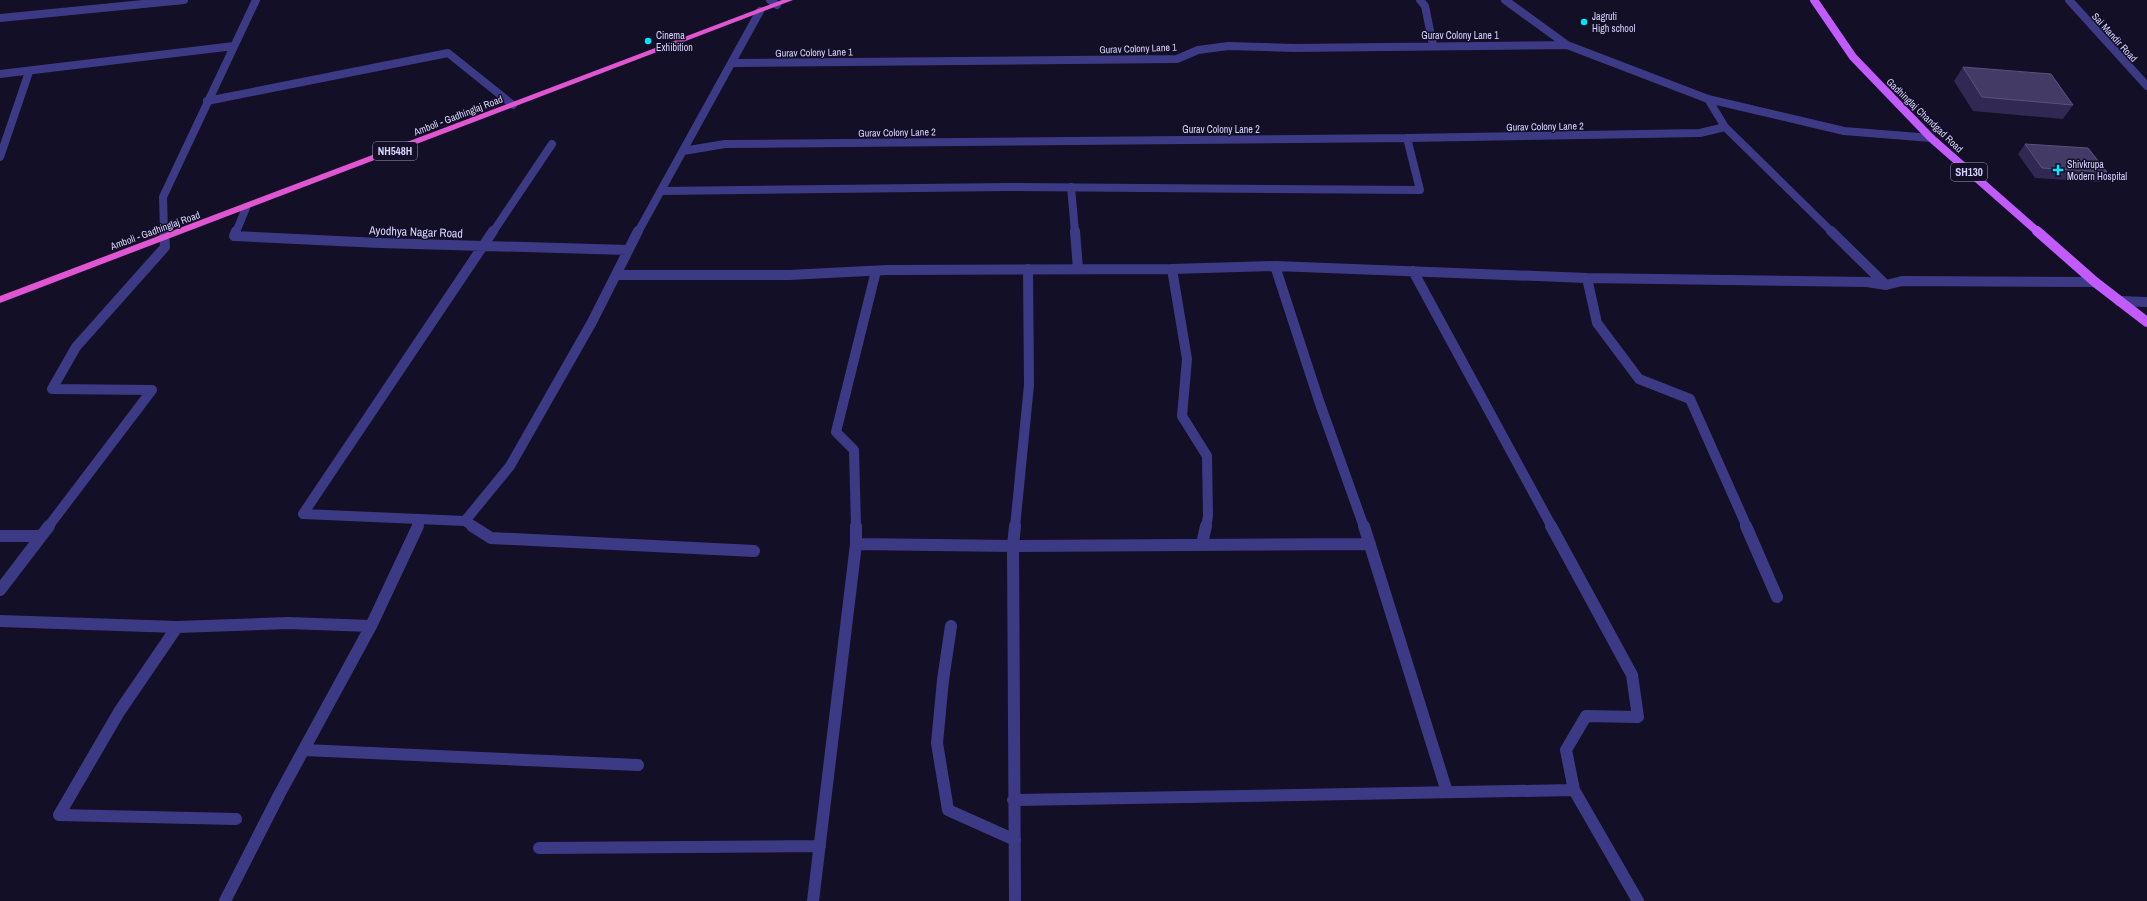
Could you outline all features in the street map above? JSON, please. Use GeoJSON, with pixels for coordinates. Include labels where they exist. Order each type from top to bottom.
{"type":"FeatureCollection","features":[{"type":"Feature","properties":{"kind":"highway","name":"Amboli - Gadhinglaj Road"},"geometry":{"type":"LineString","coordinates":[[0,300],[246,208],[760,11],[774,2],[789,0]]}},
{"type":"Feature","properties":{"kind":"main road","name":"Gadhinglaj Chandgad Road"},"geometry":{"type":"LineString","coordinates":[[1814,0],[1853,58],[1931,138],[2095,282],[2147,322]]}},
{"type":"Feature","properties":{"kind":"street"},"geometry":{"type":"LineString","coordinates":[[0,18],[184,0]]}},
{"type":"Feature","properties":{"kind":"street"},"geometry":{"type":"LineString","coordinates":[[0,590],[152,390],[52,388],[76,347],[165,247],[163,197],[256,0]]}},
{"type":"Feature","properties":{"kind":"street"},"geometry":{"type":"LineString","coordinates":[[1420,0],[1425,6],[1433,45]]}},
{"type":"Feature","properties":{"kind":"street"},"geometry":{"type":"LineString","coordinates":[[1505,0],[1567,45],[1708,99],[1844,131],[1931,138]]}},
{"type":"Feature","properties":{"kind":"street","name":"Sai Mandir Road"},"geometry":{"type":"LineString","coordinates":[[2069,0],[2147,86]]}},
{"type":"Feature","properties":{"kind":"street"},"geometry":{"type":"LineString","coordinates":[[465,521],[510,466],[592,322],[628,250],[760,11]]}},
{"type":"Feature","properties":{"kind":"street","name":"Gurav Colony Lane 1"},"geometry":{"type":"LineString","coordinates":[[732,63],[1177,59],[1198,50],[1228,46],[1294,48],[1433,45],[1567,45]]}},
{"type":"Feature","properties":{"kind":"street"},"geometry":{"type":"LineString","coordinates":[[0,74],[29,72],[234,46]]}},
{"type":"Feature","properties":{"kind":"street"},"geometry":{"type":"LineString","coordinates":[[208,101],[448,53],[513,105]]}},
{"type":"Feature","properties":{"kind":"street"},"geometry":{"type":"LineString","coordinates":[[0,157],[29,72]]}},
{"type":"Feature","properties":{"kind":"street"},"geometry":{"type":"LineString","coordinates":[[1708,99],[1725,127],[1886,285]]}},
{"type":"Feature","properties":{"kind":"street","name":"Gurav Colony Lane 2"},"geometry":{"type":"LineString","coordinates":[[683,151],[725,144],[1407,138],[1700,133],[1725,127]]}},
{"type":"Feature","properties":{"kind":"street"},"geometry":{"type":"LineString","coordinates":[[661,191],[1071,188],[1420,190],[1407,138]]}},
{"type":"Feature","properties":{"kind":"street"},"geometry":{"type":"LineString","coordinates":[[552,144],[303,514],[465,521],[492,538],[754,551]]}},
{"type":"Feature","properties":{"kind":"street"},"geometry":{"type":"LineString","coordinates":[[1071,188],[1078,269]]}},
{"type":"Feature","properties":{"kind":"street","name":"Ayodhya Nagar Road"},"geometry":{"type":"LineString","coordinates":[[246,208],[234,236],[628,250]]}},
{"type":"Feature","properties":{"kind":"street"},"geometry":{"type":"LineString","coordinates":[[616,275],[789,275],[876,271],[1028,269],[1172,270],[1275,266],[1586,278],[1867,282],[1886,285],[1902,281],[2095,282]]}},
{"type":"Feature","properties":{"kind":"street"},"geometry":{"type":"LineString","coordinates":[[1275,266],[1319,401],[1370,544],[1447,792]]}},
{"type":"Feature","properties":{"kind":"street"},"geometry":{"type":"LineString","coordinates":[[1015,901],[1012,546],[1029,385],[1028,269]]}},
{"type":"Feature","properties":{"kind":"street"},"geometry":{"type":"LineString","coordinates":[[1172,270],[1187,359],[1182,416],[1207,456],[1208,516],[1202,544]]}},
{"type":"Feature","properties":{"kind":"street"},"geometry":{"type":"LineString","coordinates":[[813,901],[856,544],[854,450],[836,432],[876,271]]}},
{"type":"Feature","properties":{"kind":"street"},"geometry":{"type":"LineString","coordinates":[[1413,271],[1632,675],[1638,717],[1586,716],[1566,750],[1574,790],[1638,901]]}},
{"type":"Feature","properties":{"kind":"street"},"geometry":{"type":"LineString","coordinates":[[1586,278],[1597,323],[1639,378],[1690,399],[1706,429],[1777,597]]}},
{"type":"Feature","properties":{"kind":"street"},"geometry":{"type":"LineString","coordinates":[[2119,301],[2147,302]]}},
{"type":"Feature","properties":{"kind":"street"},"geometry":{"type":"LineString","coordinates":[[225,901],[371,626],[422,519]]}},
{"type":"Feature","properties":{"kind":"street"},"geometry":{"type":"LineString","coordinates":[[0,536],[41,536]]}},
{"type":"Feature","properties":{"kind":"street"},"geometry":{"type":"LineString","coordinates":[[856,544],[1012,546],[1370,544]]}},
{"type":"Feature","properties":{"kind":"street"},"geometry":{"type":"LineString","coordinates":[[0,621],[177,627],[288,623],[371,626]]}},
{"type":"Feature","properties":{"kind":"street"},"geometry":{"type":"LineString","coordinates":[[951,626],[943,680],[937,743],[948,810],[1015,840]]}},
{"type":"Feature","properties":{"kind":"street"},"geometry":{"type":"LineString","coordinates":[[177,627],[119,712],[59,815],[236,819]]}},
{"type":"Feature","properties":{"kind":"street"},"geometry":{"type":"LineString","coordinates":[[304,750],[638,765]]}},
{"type":"Feature","properties":{"kind":"street"},"geometry":{"type":"LineString","coordinates":[[1013,800],[1574,790]]}},
{"type":"Feature","properties":{"kind":"street"},"geometry":{"type":"LineString","coordinates":[[539,848],[820,846]]}},
{"type":"Feature","properties":{"kind":"building"},"geometry":{"type":"Polygon","coordinates":[[[1963,67],[2051,74],[2073,105],[1982,97],[1963,67]]]}},
{"type":"Feature","properties":{"kind":"building"},"geometry":{"type":"Polygon","coordinates":[[[2025,144],[2088,148],[2107,172],[2042,168],[2025,144]]]}},
{"type":"Feature","properties":{"kind":"place","name":"Jagruti High school"},"geometry":{"type":"Point","coordinates":[1584,22]}},
{"type":"Feature","properties":{"kind":"place","name":"Cinema Exhibition"},"geometry":{"type":"Point","coordinates":[648,41]}},
{"type":"Feature","properties":{"kind":"place","name":"Shivkrupa Modern Hospital"},"geometry":{"type":"Point","coordinates":[2058,170]}}]}
